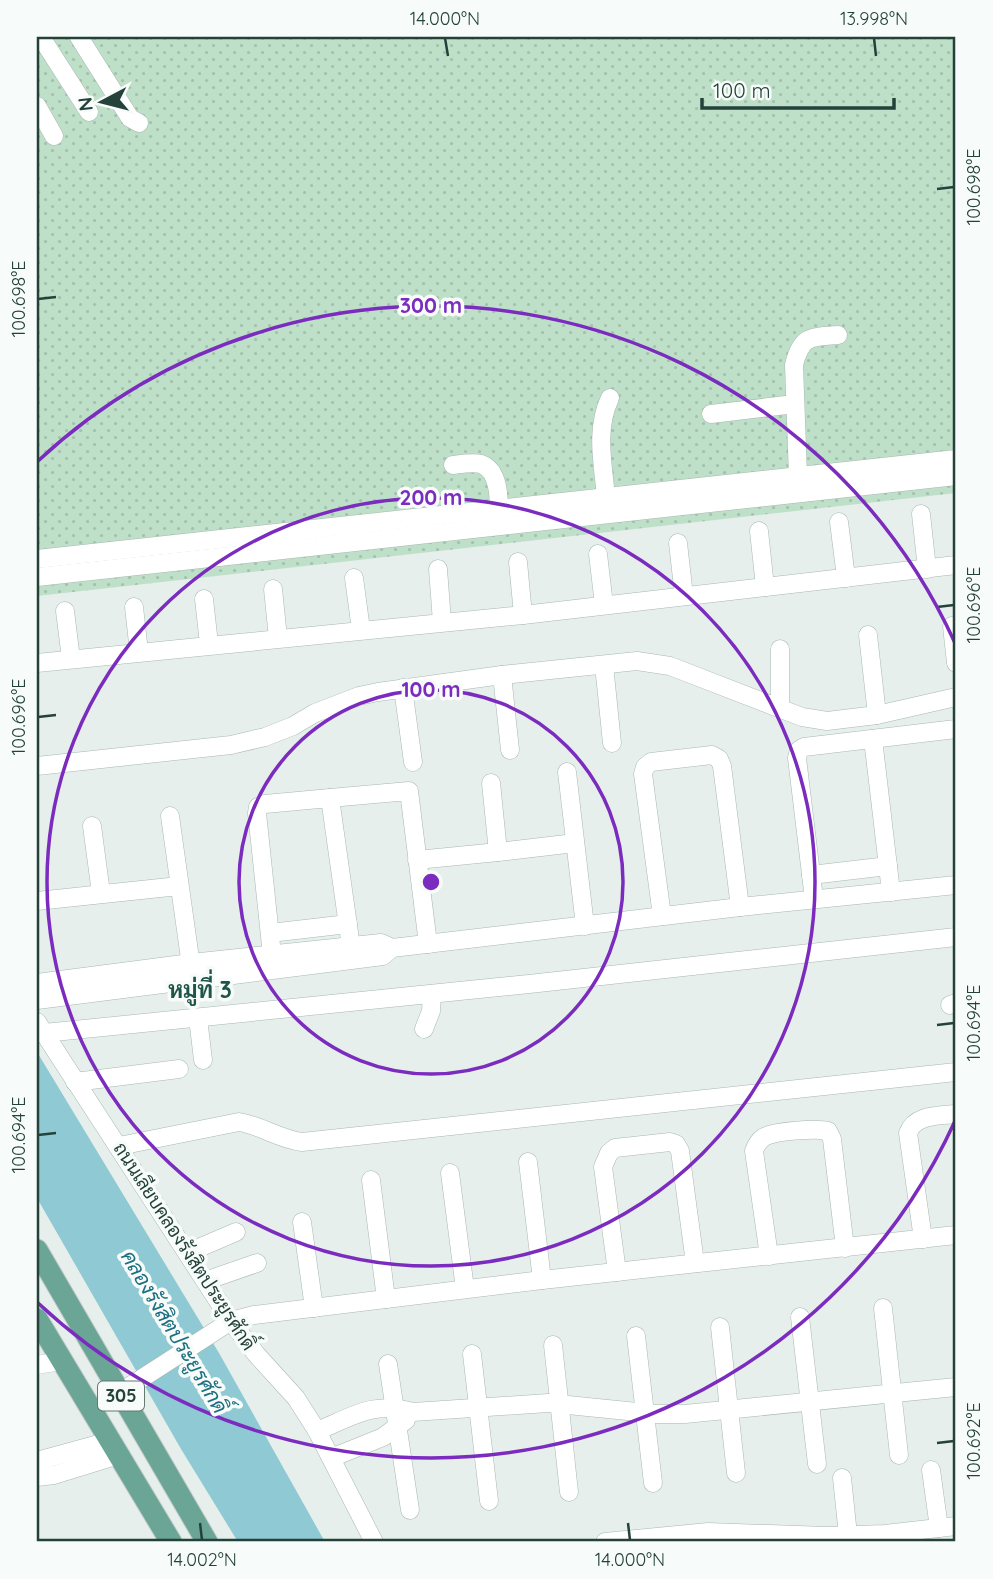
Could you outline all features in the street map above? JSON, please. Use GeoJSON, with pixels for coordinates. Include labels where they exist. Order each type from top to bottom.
{"type":"FeatureCollection","features":[{"type":"Feature","properties":{"kind":"main road","name":"305"},"geometry":{"type":"LineString","coordinates":[[37,1250],[125,1390],[207,1542]]}},
{"type":"Feature","properties":{"kind":"main road","name":"305"},"geometry":{"type":"LineString","coordinates":[[37,1319],[171,1542]]}},
{"type":"Feature","properties":{"kind":"street"},"geometry":{"type":"LineString","coordinates":[[41,37],[89,112]]}},
{"type":"Feature","properties":{"kind":"street"},"geometry":{"type":"LineString","coordinates":[[79,37],[130,118],[139,123]]}},
{"type":"Feature","properties":{"kind":"street"},"geometry":{"type":"LineString","coordinates":[[37,106],[54,136]]}},
{"type":"Feature","properties":{"kind":"street"},"geometry":{"type":"LineString","coordinates":[[798,476],[794,365],[799,348],[806,340],[838,335]]}},
{"type":"Feature","properties":{"kind":"street"},"geometry":{"type":"LineString","coordinates":[[606,497],[601,426],[610,398]]}},
{"type":"Feature","properties":{"kind":"street"},"geometry":{"type":"LineString","coordinates":[[711,414],[795,404]]}},
{"type":"Feature","properties":{"kind":"street"},"geometry":{"type":"LineString","coordinates":[[37,577],[255,545],[746,491],[798,476],[956,459]]}},
{"type":"Feature","properties":{"kind":"street"},"geometry":{"type":"LineString","coordinates":[[453,464],[481,464],[489,470],[495,479],[499,518]]}},
{"type":"Feature","properties":{"kind":"street"},"geometry":{"type":"LineString","coordinates":[[499,518],[606,497],[746,491],[956,476]]}},
{"type":"Feature","properties":{"kind":"street"},"geometry":{"type":"LineString","coordinates":[[921,514],[927,569]]}},
{"type":"Feature","properties":{"kind":"street"},"geometry":{"type":"LineString","coordinates":[[839,522],[846,578]]}},
{"type":"Feature","properties":{"kind":"street"},"geometry":{"type":"LineString","coordinates":[[759,531],[765,587]]}},
{"type":"Feature","properties":{"kind":"street"},"geometry":{"type":"LineString","coordinates":[[678,543],[684,596]]}},
{"type":"Feature","properties":{"kind":"street"},"geometry":{"type":"LineString","coordinates":[[37,559],[255,545]]}},
{"type":"Feature","properties":{"kind":"street"},"geometry":{"type":"LineString","coordinates":[[598,554],[604,606]]}},
{"type":"Feature","properties":{"kind":"street"},"geometry":{"type":"LineString","coordinates":[[518,562],[523,614]]}},
{"type":"Feature","properties":{"kind":"street"},"geometry":{"type":"LineString","coordinates":[[37,663],[604,606],[956,565]]}},
{"type":"Feature","properties":{"kind":"street"},"geometry":{"type":"LineString","coordinates":[[438,569],[442,622]]}},
{"type":"Feature","properties":{"kind":"street"},"geometry":{"type":"LineString","coordinates":[[354,578],[361,631]]}},
{"type":"Feature","properties":{"kind":"street"},"geometry":{"type":"LineString","coordinates":[[273,589],[278,638]]}},
{"type":"Feature","properties":{"kind":"street"},"geometry":{"type":"LineString","coordinates":[[204,599],[209,645]]}},
{"type":"Feature","properties":{"kind":"street"},"geometry":{"type":"LineString","coordinates":[[134,607],[139,652]]}},
{"type":"Feature","properties":{"kind":"street"},"geometry":{"type":"LineString","coordinates":[[65,611],[71,659]]}},
{"type":"Feature","properties":{"kind":"street"},"geometry":{"type":"LineString","coordinates":[[952,626],[956,663]]}},
{"type":"Feature","properties":{"kind":"street"},"geometry":{"type":"LineString","coordinates":[[868,635],[877,715]]}},
{"type":"Feature","properties":{"kind":"street"},"geometry":{"type":"LineString","coordinates":[[780,649],[780,708]]}},
{"type":"Feature","properties":{"kind":"street"},"geometry":{"type":"LineString","coordinates":[[37,766],[230,745],[265,737],[359,696],[403,688],[637,661],[670,666],[802,717],[827,721],[877,715],[956,697]]}},
{"type":"Feature","properties":{"kind":"street"},"geometry":{"type":"LineString","coordinates":[[604,665],[612,743]]}},
{"type":"Feature","properties":{"kind":"street"},"geometry":{"type":"LineString","coordinates":[[502,675],[510,750]]}},
{"type":"Feature","properties":{"kind":"street"},"geometry":{"type":"LineString","coordinates":[[403,688],[413,762]]}},
{"type":"Feature","properties":{"kind":"street"},"geometry":{"type":"LineString","coordinates":[[814,899],[797,758],[799,750],[804,747],[873,738],[956,735]]}},
{"type":"Feature","properties":{"kind":"street"},"geometry":{"type":"LineString","coordinates":[[873,738],[891,892]]}},
{"type":"Feature","properties":{"kind":"street"},"geometry":{"type":"LineString","coordinates":[[662,916],[643,774],[645,767],[651,762],[675,759],[712,755],[719,758],[740,907]]}},
{"type":"Feature","properties":{"kind":"street"},"geometry":{"type":"LineString","coordinates":[[567,772],[585,926]]}},
{"type":"Feature","properties":{"kind":"street"},"geometry":{"type":"LineString","coordinates":[[491,783],[498,852]]}},
{"type":"Feature","properties":{"kind":"street"},"geometry":{"type":"LineString","coordinates":[[272,955],[258,807],[265,804],[409,791],[428,944]]}},
{"type":"Feature","properties":{"kind":"street"},"geometry":{"type":"LineString","coordinates":[[330,799],[351,947]]}},
{"type":"Feature","properties":{"kind":"street"},"geometry":{"type":"LineString","coordinates":[[170,816],[192,972]]}},
{"type":"Feature","properties":{"kind":"street"},"geometry":{"type":"LineString","coordinates":[[92,826],[101,893]]}},
{"type":"Feature","properties":{"kind":"street"},"geometry":{"type":"LineString","coordinates":[[417,859],[575,843]]}},
{"type":"Feature","properties":{"kind":"street"},"geometry":{"type":"LineString","coordinates":[[811,875],[888,866]]}},
{"type":"Feature","properties":{"kind":"street"},"geometry":{"type":"LineString","coordinates":[[37,1000],[272,955],[381,943],[392,948],[740,907],[956,885]]}},
{"type":"Feature","properties":{"kind":"street"},"geometry":{"type":"LineString","coordinates":[[37,901],[178,886]]}},
{"type":"Feature","properties":{"kind":"street"},"geometry":{"type":"LineString","coordinates":[[270,933],[348,924]]}},
{"type":"Feature","properties":{"kind":"street"},"geometry":{"type":"LineString","coordinates":[[40,1028],[198,1017],[432,994],[956,937]]}},
{"type":"Feature","properties":{"kind":"street"},"geometry":{"type":"LineString","coordinates":[[37,983],[383,956],[392,948]]}},
{"type":"Feature","properties":{"kind":"street"},"geometry":{"type":"LineString","coordinates":[[424,1029],[431,1012],[432,994]]}},
{"type":"Feature","properties":{"kind":"street"},"geometry":{"type":"LineString","coordinates":[[198,1017],[203,1059]]}},
{"type":"Feature","properties":{"kind":"street","name":"ถนนเลียบคลองรังสิตประยูรศักดิ์"},"geometry":{"type":"LineString","coordinates":[[40,1028],[205,1281],[224,1325],[251,1348],[296,1398],[317,1431],[374,1542]]}},
{"type":"Feature","properties":{"kind":"street"},"geometry":{"type":"LineString","coordinates":[[75,1082],[178,1069]]}},
{"type":"Feature","properties":{"kind":"street"},"geometry":{"type":"LineString","coordinates":[[119,1146],[239,1122],[253,1124],[285,1140],[302,1142],[956,1072]]}},
{"type":"Feature","properties":{"kind":"street"},"geometry":{"type":"LineString","coordinates":[[923,1239],[908,1133],[915,1121],[921,1118],[956,1114]]}},
{"type":"Feature","properties":{"kind":"street"},"geometry":{"type":"LineString","coordinates":[[769,1256],[754,1151],[757,1143],[766,1136],[820,1129],[828,1131],[832,1139],[845,1248]]}},
{"type":"Feature","properties":{"kind":"street"},"geometry":{"type":"LineString","coordinates":[[617,1272],[603,1167],[615,1147],[670,1142],[676,1144],[680,1151],[695,1263]]}},
{"type":"Feature","properties":{"kind":"street"},"geometry":{"type":"LineString","coordinates":[[528,1162],[542,1280]]}},
{"type":"Feature","properties":{"kind":"street"},"geometry":{"type":"LineString","coordinates":[[450,1172],[465,1290]]}},
{"type":"Feature","properties":{"kind":"street"},"geometry":{"type":"LineString","coordinates":[[371,1180],[386,1299]]}},
{"type":"Feature","properties":{"kind":"street"},"geometry":{"type":"LineString","coordinates":[[302,1222],[314,1308]]}},
{"type":"Feature","properties":{"kind":"street"},"geometry":{"type":"LineString","coordinates":[[187,1252],[236,1232]]}},
{"type":"Feature","properties":{"kind":"street"},"geometry":{"type":"LineString","coordinates":[[125,1390],[224,1325],[254,1315],[542,1280],[956,1236]]}},
{"type":"Feature","properties":{"kind":"street"},"geometry":{"type":"LineString","coordinates":[[205,1281],[257,1263]]}},
{"type":"Feature","properties":{"kind":"street"},"geometry":{"type":"LineString","coordinates":[[883,1308],[899,1455]]}},
{"type":"Feature","properties":{"kind":"street"},"geometry":{"type":"LineString","coordinates":[[800,1317],[817,1464]]}},
{"type":"Feature","properties":{"kind":"street"},"geometry":{"type":"LineString","coordinates":[[720,1326],[736,1473]]}},
{"type":"Feature","properties":{"kind":"street"},"geometry":{"type":"LineString","coordinates":[[636,1336],[653,1483]]}},
{"type":"Feature","properties":{"kind":"street"},"geometry":{"type":"LineString","coordinates":[[553,1345],[569,1492]]}},
{"type":"Feature","properties":{"kind":"street"},"geometry":{"type":"LineString","coordinates":[[472,1354],[489,1501]]}},
{"type":"Feature","properties":{"kind":"street"},"geometry":{"type":"LineString","coordinates":[[37,1365],[61,1362]]}},
{"type":"Feature","properties":{"kind":"street"},"geometry":{"type":"LineString","coordinates":[[388,1364],[410,1510]]}},
{"type":"Feature","properties":{"kind":"street"},"geometry":{"type":"LineString","coordinates":[[317,1431],[377,1407],[394,1407],[413,1412],[559,1403],[685,1414],[956,1387]]}},
{"type":"Feature","properties":{"kind":"street"},"geometry":{"type":"LineString","coordinates":[[331,1458],[383,1437],[413,1412]]}},
{"type":"Feature","properties":{"kind":"street"},"geometry":{"type":"LineString","coordinates":[[37,1461],[114,1448]]}},
{"type":"Feature","properties":{"kind":"street"},"geometry":{"type":"LineString","coordinates":[[37,1478],[54,1475],[114,1448]]}},
{"type":"Feature","properties":{"kind":"street"},"geometry":{"type":"LineString","coordinates":[[605,1542],[708,1532],[793,1537],[948,1527],[931,1471]]}},
{"type":"Feature","properties":{"kind":"street"},"geometry":{"type":"LineString","coordinates":[[842,1478],[848,1535]]}},
{"type":"Feature","properties":{"kind":"green space"},"geometry":{"type":"Polygon","coordinates":[[[37,37],[956,37],[956,493],[37,596],[37,37]]]}},
{"type":"Feature","properties":{"kind":"water","name":"คลองรังสิตประยูรศักดิ์"},"geometry":{"type":"Polygon","coordinates":[[[37,1052],[219,1353],[325,1542],[238,1542],[181,1449],[37,1198],[37,1052]]]}},
{"type":"Feature","properties":{"kind":"district","name":"หมู่ที่ 3"},"geometry":{"type":"Point","coordinates":[200,990]}}]}
